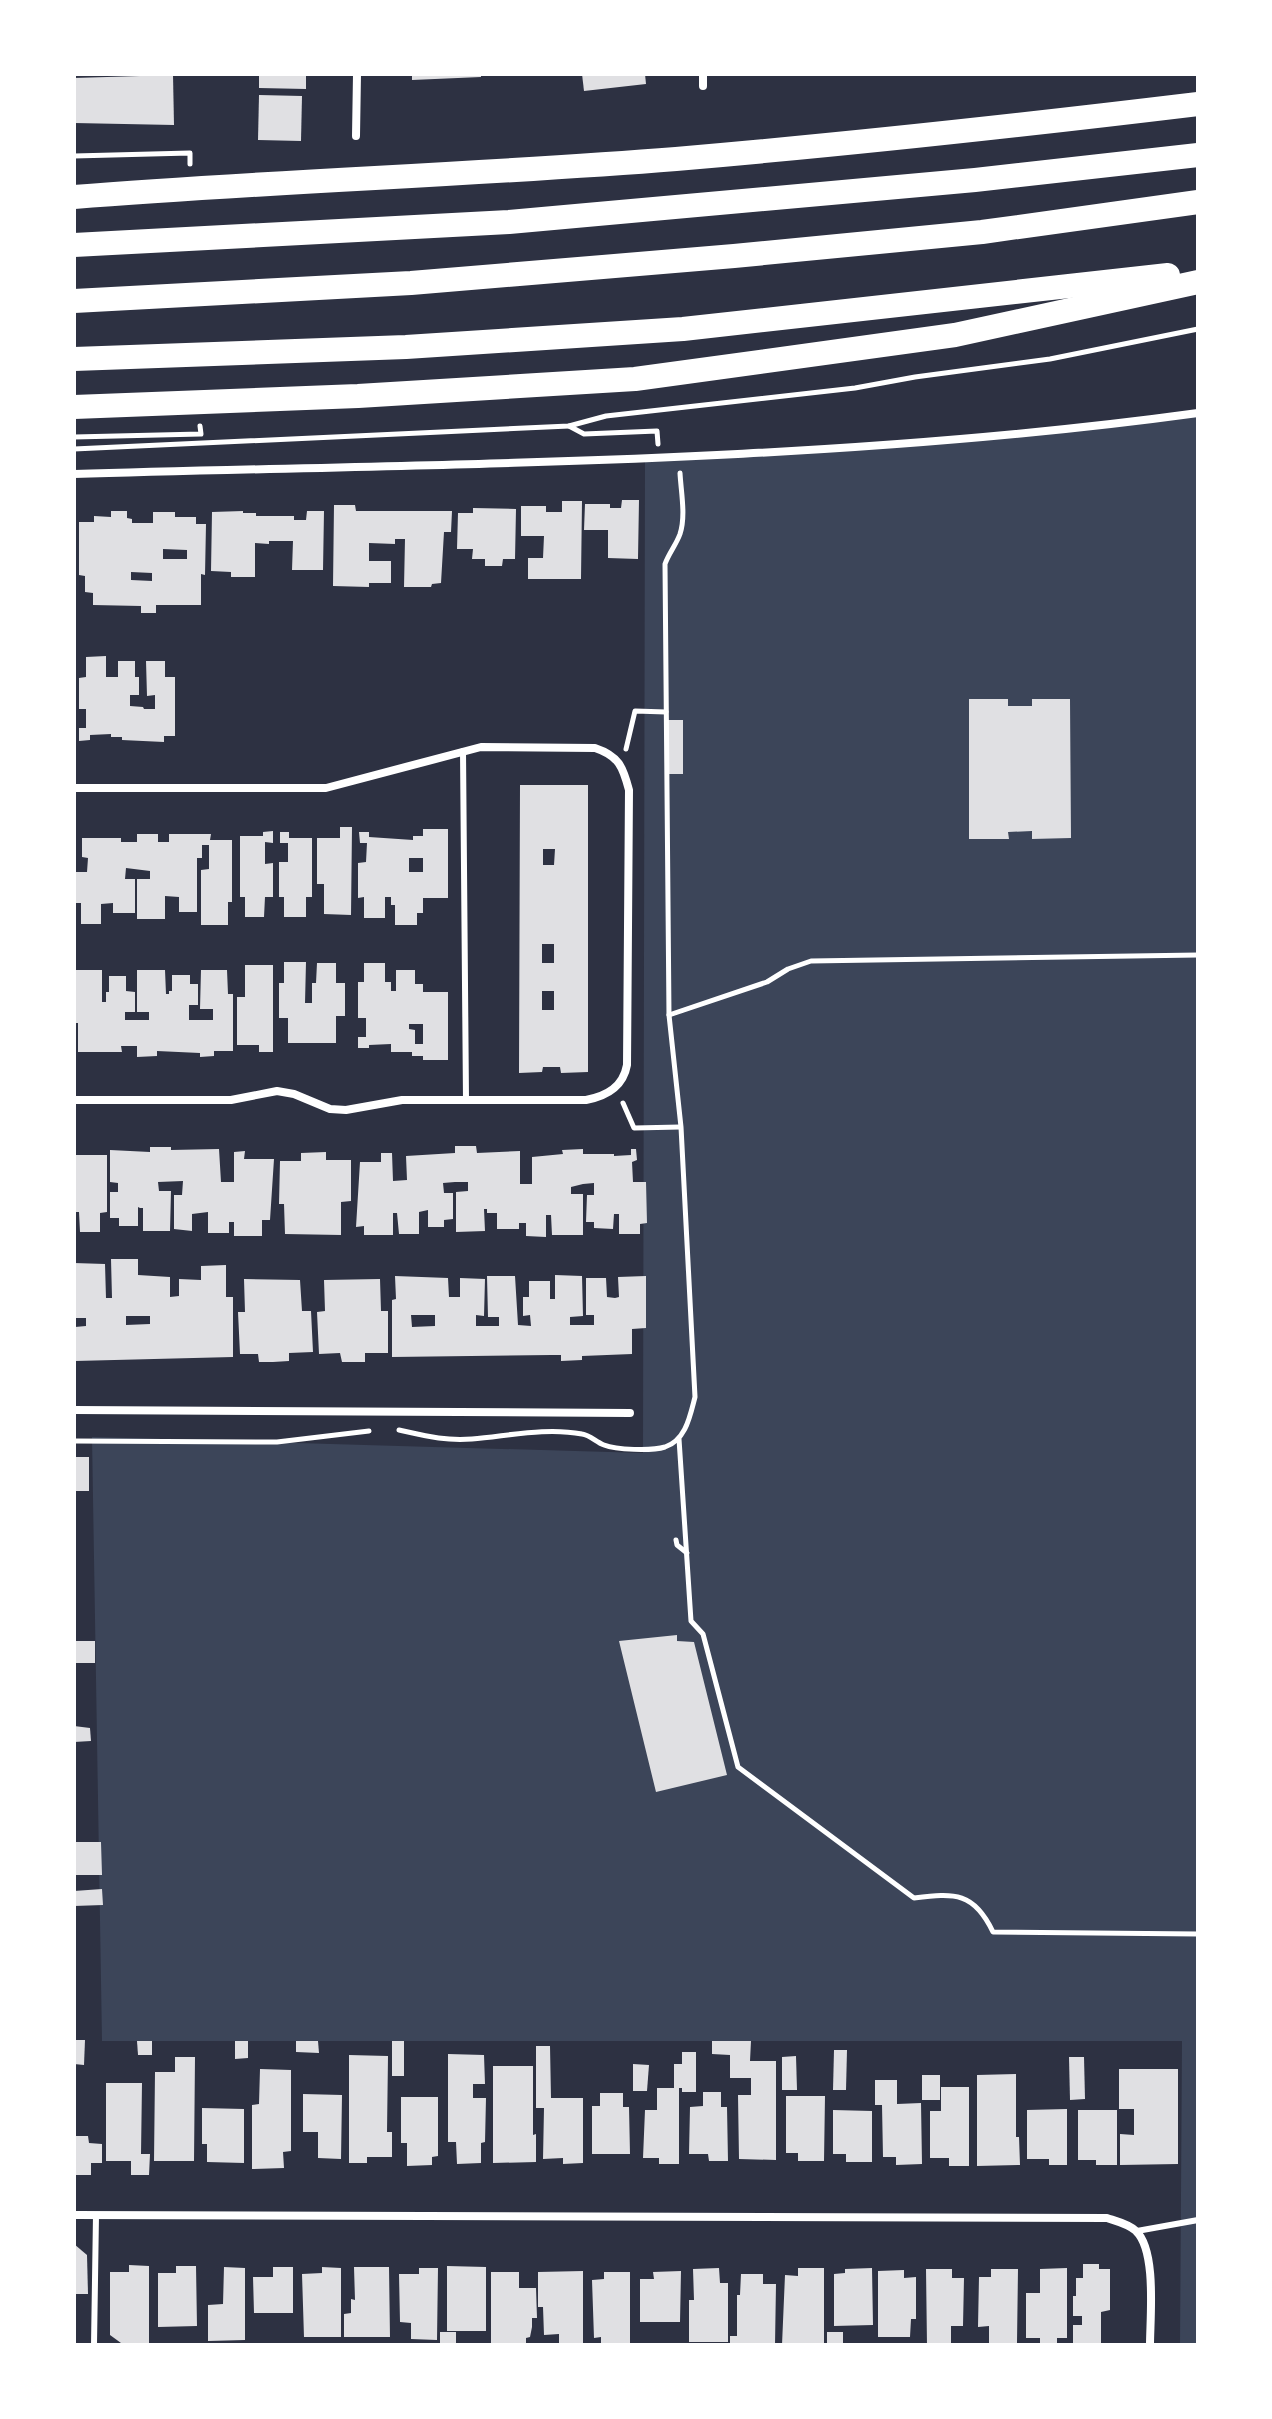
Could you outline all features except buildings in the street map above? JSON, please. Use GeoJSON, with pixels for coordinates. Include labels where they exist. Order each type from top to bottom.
{"type":"FeatureCollection","features":[{"type":"Feature","properties":{"kind":"highway"},"geometry":{"type":"LineString","coordinates":[[74,194],[673,159],[963,132],[1198,104]]}},
{"type":"Feature","properties":{"kind":"highway"},"geometry":{"type":"LineString","coordinates":[[74,245],[525,221],[975,180],[1198,155]]}},
{"type":"Feature","properties":{"kind":"highway"},"geometry":{"type":"LineString","coordinates":[[74,301],[411,283],[734,256],[982,232],[1198,202]]}},
{"type":"Feature","properties":{"kind":"highway"},"geometry":{"type":"LineString","coordinates":[[74,359],[406,347],[683,329],[1198,271]]}},
{"type":"Feature","properties":{"kind":"highway"},"geometry":{"type":"LineString","coordinates":[[74,407],[358,396],[635,379],[955,335],[1198,282]]}},
{"type":"Feature","properties":{"kind":"street"},"geometry":{"type":"LineString","coordinates":[[356,136],[357,74]]}},
{"type":"Feature","properties":{"kind":"street"},"geometry":{"type":"LineString","coordinates":[[703,74],[703,86]]}},
{"type":"Feature","properties":{"kind":"street"},"geometry":{"type":"LineString","coordinates":[[74,474],[717,455],[932,442],[1198,413]]}},
{"type":"Feature","properties":{"kind":"street"},"geometry":{"type":"LineString","coordinates":[[74,788],[326,788],[481,747],[595,748],[611,754],[623,765],[629,790],[627,1065],[625,1077],[604,1096],[586,1100],[402,1100],[346,1110],[330,1109],[294,1094],[277,1091],[231,1100],[74,1100]]}},
{"type":"Feature","properties":{"kind":"street"},"geometry":{"type":"LineString","coordinates":[[74,1410],[630,1413]]}},
{"type":"Feature","properties":{"kind":"street"},"geometry":{"type":"LineString","coordinates":[[74,2215],[1107,2218],[1137,2231],[1145,2246],[1150,2345]]}},
{"type":"Feature","properties":{"kind":"lane"},"geometry":{"type":"LineString","coordinates":[[463,751],[466,1100]]}},
{"type":"Feature","properties":{"kind":"lane"},"geometry":{"type":"LineString","coordinates":[[94,2345],[96,2215]]}},
{"type":"Feature","properties":{"kind":"lane"},"geometry":{"type":"LineString","coordinates":[[1137,2231],[1198,2220]]}},
{"type":"Feature","properties":{"kind":"path"},"geometry":{"type":"LineString","coordinates":[[74,449],[569,426],[606,416],[855,388],[1050,359],[1198,329]]}},
{"type":"Feature","properties":{"kind":"path"},"geometry":{"type":"LineString","coordinates":[[569,426],[584,434],[657,431]]}},
{"type":"Feature","properties":{"kind":"path"},"geometry":{"type":"LineString","coordinates":[[390,1430],[401,1430],[424,1438],[451,1439],[507,1434],[585,1434],[614,1449],[664,1447],[679,1439],[689,1421],[695,1397],[681,1127],[669,1015],[666,712],[665,564],[683,523],[680,468]]}},
{"type":"Feature","properties":{"kind":"path"},"geometry":{"type":"LineString","coordinates":[[623,765],[635,711],[666,712]]}},
{"type":"Feature","properties":{"kind":"path"},"geometry":{"type":"LineString","coordinates":[[669,1015],[767,982],[788,969],[811,961],[1198,955]]}},
{"type":"Feature","properties":{"kind":"path"},"geometry":{"type":"LineString","coordinates":[[616,1087],[634,1128],[681,1127]]}},
{"type":"Feature","properties":{"kind":"path"},"geometry":{"type":"LineString","coordinates":[[74,1441],[277,1442],[378,1431]]}},
{"type":"Feature","properties":{"kind":"path"},"geometry":{"type":"LineString","coordinates":[[679,1439],[691,1621],[703,1634],[738,1767],[914,1898],[945,1894],[969,1899],[985,1915],[993,1932],[1198,1934]]}},
{"type":"Feature","properties":{"kind":"path"},"geometry":{"type":"LineString","coordinates":[[676,1540],[677,1545],[687,1553]]}},
{"type":"Feature","properties":{"kind":"shaded area"},"geometry":{"type":"Polygon","coordinates":[[[1198,413],[1198,2345],[1180,2345],[1182,2041],[102,2041],[92,1437],[643,1453],[645,458],[932,442],[1198,413]]]}}]}
